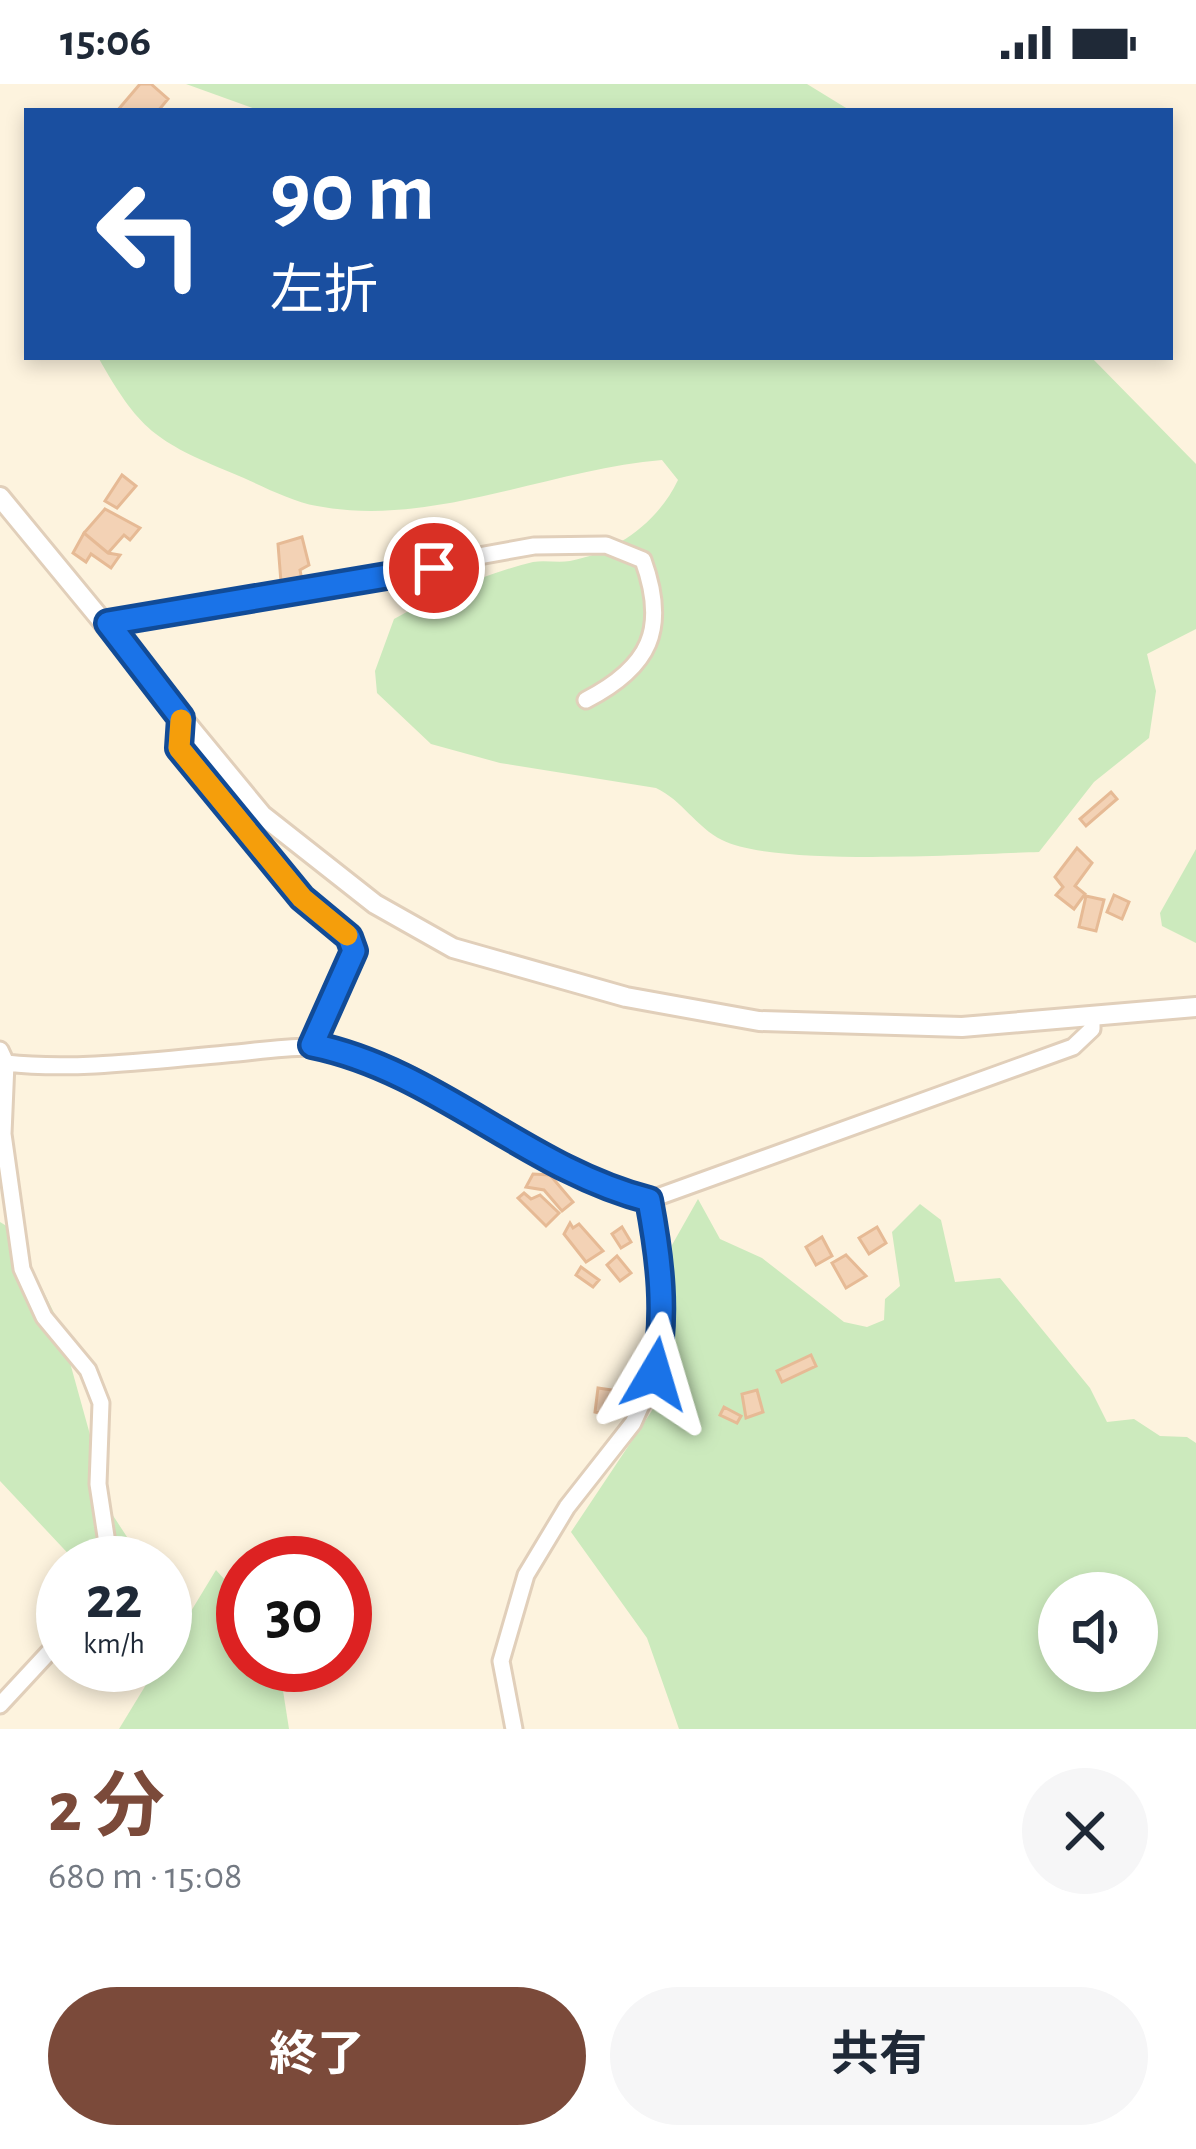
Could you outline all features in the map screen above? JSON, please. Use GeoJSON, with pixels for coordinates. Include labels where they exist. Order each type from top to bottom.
{"type":"FeatureCollection","features":[{"type":"Feature","properties":{"kind":"street"},"geometry":{"type":"LineString","coordinates":[[0,497],[262,815],[320,865],[433,938],[496,963],[663,1005],[758,1021],[962,1027],[1196,1007]]}},
{"type":"Feature","properties":{"kind":"street"},"geometry":{"type":"LineString","coordinates":[[108,623],[434,568],[534,545],[606,545],[643,560],[656,624],[646,652],[626,674],[586,700]]}},
{"type":"Feature","properties":{"kind":"street"},"geometry":{"type":"LineString","coordinates":[[181,718],[179,748],[302,898],[349,937],[354,951],[312,1045]]}},
{"type":"Feature","properties":{"kind":"street"},"geometry":{"type":"LineString","coordinates":[[106,1536],[98,1484],[101,1403],[88,1370],[44,1318],[22,1269],[3,1134],[3,1057],[186,1058],[312,1045],[362,1055],[425,1085],[548,1157],[649,1200],[1073,1047],[1092,1029],[1092,1015]]}},
{"type":"Feature","properties":{"kind":"street"},"geometry":{"type":"LineString","coordinates":[[514,1729],[501,1661],[526,1576],[567,1508],[633,1423],[655,1374],[662,1337],[662,1268],[649,1200]]}},
{"type":"Feature","properties":{"kind":"street"},"geometry":{"type":"LineString","coordinates":[[0,1706],[36,1667]]}},
{"type":"Feature","properties":{"kind":"green space"},"geometry":{"type":"Polygon","coordinates":[[[186,84],[807,84],[846,108],[253,108],[186,84]]]}},
{"type":"Feature","properties":{"kind":"green space"},"geometry":{"type":"Polygon","coordinates":[[[100,360],[1094,360],[1196,464],[1196,629],[1147,654],[1156,691],[1149,738],[1094,782],[1039,852],[875,857],[748,848],[713,835],[656,788],[500,763],[431,744],[377,693],[375,671],[394,619],[497,573],[533,562],[587,557],[620,542],[647,522],[678,480],[662,460],[447,503],[360,511],[296,500],[206,462],[152,430],[125,401],[100,360]]]}},
{"type":"Feature","properties":{"kind":"green space"},"geometry":{"type":"Polygon","coordinates":[[[1196,849],[1196,943],[1162,926],[1160,913],[1196,849]]]}},
{"type":"Feature","properties":{"kind":"green space"},"geometry":{"type":"Polygon","coordinates":[[[698,1199],[720,1239],[762,1258],[844,1322],[867,1327],[884,1320],[885,1299],[900,1286],[892,1232],[920,1204],[941,1220],[955,1282],[1000,1278],[1090,1388],[1107,1422],[1134,1419],[1160,1436],[1187,1437],[1196,1443],[1196,1729],[679,1729],[647,1638],[571,1532],[665,1391],[675,1346],[672,1245],[698,1199]]]}},
{"type":"Feature","properties":{"kind":"green space"},"geometry":{"type":"Polygon","coordinates":[[[0,1222],[13,1230],[59,1323],[112,1514],[126,1536],[52,1536],[0,1481],[0,1222]]]}},
{"type":"Feature","properties":{"kind":"green space"},"geometry":{"type":"Polygon","coordinates":[[[216,1570],[216,1692],[283,1692],[289,1729],[119,1729],[142,1692],[192,1692],[192,1610],[216,1570]]]}},
{"type":"Feature","properties":{"kind":"building"},"geometry":{"type":"Polygon","coordinates":[[[140,84],[151,84],[168,99],[160,108],[120,108],[140,84]]]}},
{"type":"Feature","properties":{"kind":"building"},"geometry":{"type":"Polygon","coordinates":[[[122,475],[136,486],[117,508],[105,501],[122,475]]]}},
{"type":"Feature","properties":{"kind":"building"},"geometry":{"type":"Polygon","coordinates":[[[105,509],[140,528],[130,540],[124,535],[108,553],[84,533],[105,509]]]}},
{"type":"Feature","properties":{"kind":"building"},"geometry":{"type":"Polygon","coordinates":[[[84,533],[108,553],[120,555],[111,568],[91,554],[86,562],[73,553],[84,533]]]}},
{"type":"Feature","properties":{"kind":"building"},"geometry":{"type":"Polygon","coordinates":[[[302,537],[309,565],[300,570],[302,580],[281,582],[278,544],[302,537]]]}},
{"type":"Feature","properties":{"kind":"building"},"geometry":{"type":"Polygon","coordinates":[[[401,545],[425,546],[424,570],[400,567],[401,545]]]}},
{"type":"Feature","properties":{"kind":"building"},"geometry":{"type":"Polygon","coordinates":[[[1111,792],[1117,799],[1086,826],[1080,819],[1111,792]]]}},
{"type":"Feature","properties":{"kind":"building"},"geometry":{"type":"Polygon","coordinates":[[[1077,848],[1092,863],[1075,886],[1085,894],[1074,909],[1056,895],[1063,887],[1055,877],[1077,848]]]}},
{"type":"Feature","properties":{"kind":"building"},"geometry":{"type":"Polygon","coordinates":[[[1114,895],[1129,902],[1122,919],[1107,912],[1114,895]]]}},
{"type":"Feature","properties":{"kind":"building"},"geometry":{"type":"Polygon","coordinates":[[[1086,896],[1104,900],[1096,931],[1079,927],[1086,896]]]}},
{"type":"Feature","properties":{"kind":"building"},"geometry":{"type":"Polygon","coordinates":[[[533,1174],[550,1175],[573,1202],[562,1211],[544,1190],[526,1187],[533,1174]]]}},
{"type":"Feature","properties":{"kind":"building"},"geometry":{"type":"Polygon","coordinates":[[[524,1193],[531,1199],[540,1195],[559,1213],[546,1226],[518,1198],[524,1193]]]}},
{"type":"Feature","properties":{"kind":"building"},"geometry":{"type":"Polygon","coordinates":[[[570,1223],[573,1228],[579,1224],[603,1251],[586,1262],[564,1234],[570,1223]]]}},
{"type":"Feature","properties":{"kind":"building"},"geometry":{"type":"Polygon","coordinates":[[[622,1227],[631,1242],[621,1248],[612,1234],[622,1227]]]}},
{"type":"Feature","properties":{"kind":"building"},"geometry":{"type":"Polygon","coordinates":[[[877,1227],[886,1243],[869,1254],[859,1238],[877,1227]]]}},
{"type":"Feature","properties":{"kind":"building"},"geometry":{"type":"Polygon","coordinates":[[[822,1237],[832,1256],[816,1265],[806,1247],[822,1237]]]}},
{"type":"Feature","properties":{"kind":"building"},"geometry":{"type":"Polygon","coordinates":[[[846,1255],[866,1276],[846,1288],[832,1263],[846,1255]]]}},
{"type":"Feature","properties":{"kind":"building"},"geometry":{"type":"Polygon","coordinates":[[[617,1256],[631,1273],[620,1281],[607,1265],[617,1256]]]}},
{"type":"Feature","properties":{"kind":"building"},"geometry":{"type":"Polygon","coordinates":[[[581,1267],[599,1280],[593,1287],[576,1275],[581,1267]]]}},
{"type":"Feature","properties":{"kind":"building"},"geometry":{"type":"Polygon","coordinates":[[[811,1355],[816,1366],[782,1382],[777,1371],[811,1355]]]}},
{"type":"Feature","properties":{"kind":"building"},"geometry":{"type":"Polygon","coordinates":[[[598,1388],[612,1390],[608,1415],[595,1412],[598,1388]]]}},
{"type":"Feature","properties":{"kind":"building"},"geometry":{"type":"Polygon","coordinates":[[[757,1390],[763,1412],[746,1418],[742,1394],[757,1390]]]}},
{"type":"Feature","properties":{"kind":"building"},"geometry":{"type":"Polygon","coordinates":[[[724,1407],[741,1416],[737,1423],[720,1415],[724,1407]]]}},
{"type":"Feature","properties":{"kind":"slow traffic"},"geometry":{"type":"LineString","coordinates":[[181,720],[179,748],[302,898],[347,935]]}},
{"type":"Feature","properties":{"kind":"route"},"geometry":{"type":"LineString","coordinates":[[434,568],[108,623],[181,718],[179,748],[302,898],[349,937],[354,951],[312,1045],[362,1055],[425,1085],[548,1157],[623,1193],[649,1200],[662,1268],[662,1337],[655,1374]]}}]}
